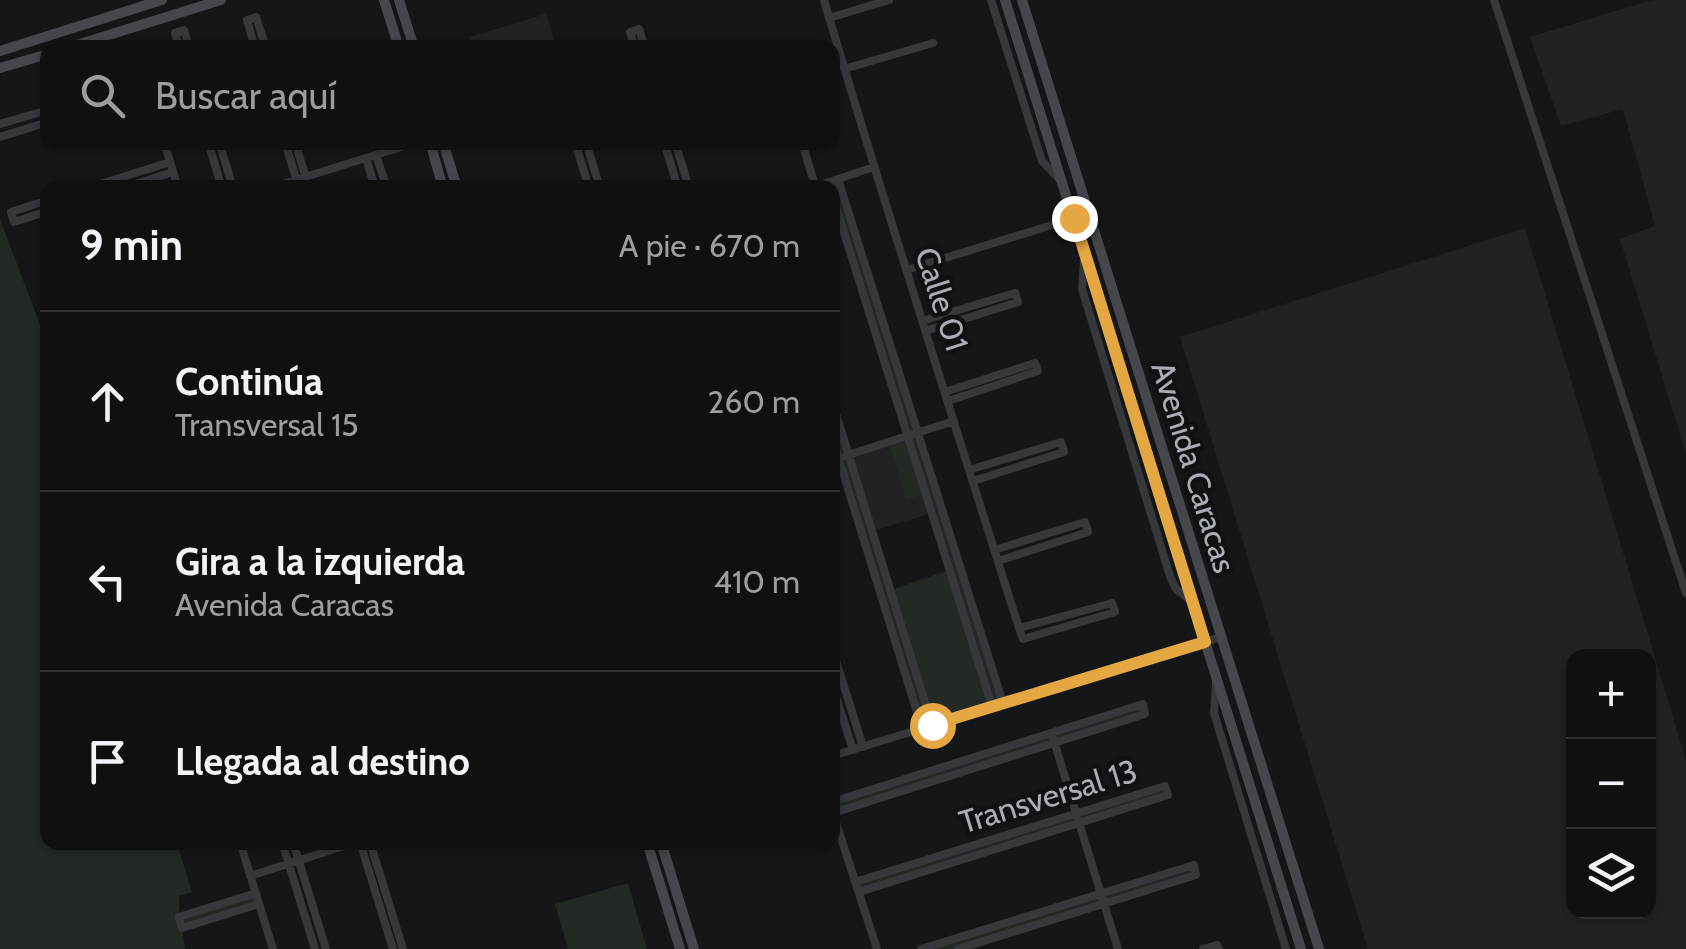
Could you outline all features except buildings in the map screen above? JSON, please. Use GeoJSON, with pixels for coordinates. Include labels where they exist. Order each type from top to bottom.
{"type":"FeatureCollection","features":[{"type":"Feature","properties":{"kind":"street"},"geometry":{"type":"LineString","coordinates":[[0,51],[162,0]]}},
{"type":"Feature","properties":{"kind":"street"},"geometry":{"type":"LineString","coordinates":[[93,40],[221,0]]}},
{"type":"Feature","properties":{"kind":"street"},"geometry":{"type":"LineString","coordinates":[[384,0],[396,40]]}},
{"type":"Feature","properties":{"kind":"street"},"geometry":{"type":"LineString","coordinates":[[399,0],[412,40]]}},
{"type":"Feature","properties":{"kind":"street","name":"Calle 01"},"geometry":{"type":"LineString","coordinates":[[824,0],[835,40]]}},
{"type":"Feature","properties":{"kind":"street"},"geometry":{"type":"LineString","coordinates":[[829,18],[888,0]]}},
{"type":"Feature","properties":{"kind":"street","name":"Avenida Caracas"},"geometry":{"type":"LineString","coordinates":[[991,0],[1042,161],[1062,181]]}},
{"type":"Feature","properties":{"kind":"street","name":"Avenida Caracas"},"geometry":{"type":"LineString","coordinates":[[1006,0],[1301,949]]}},
{"type":"Feature","properties":{"kind":"street","name":"Avenida Caracas"},"geometry":{"type":"LineString","coordinates":[[1022,0],[1319,949]]}},
{"type":"Feature","properties":{"kind":"street"},"geometry":{"type":"LineString","coordinates":[[1494,0],[1686,593]]}},
{"type":"Feature","properties":{"kind":"street"},"geometry":{"type":"LineString","coordinates":[[253,40],[247,20],[256,17],[263,40]]}},
{"type":"Feature","properties":{"kind":"street"},"geometry":{"type":"LineString","coordinates":[[632,40],[630,32],[639,29],[642,40]]}},
{"type":"Feature","properties":{"kind":"street"},"geometry":{"type":"LineString","coordinates":[[176,40],[174,34],[184,30],[187,40]]}},
{"type":"Feature","properties":{"kind":"street"},"geometry":{"type":"LineString","coordinates":[[844,69],[933,43]]}},
{"type":"Feature","properties":{"kind":"street","name":"Calle 01"},"geometry":{"type":"LineString","coordinates":[[840,55],[1022,639],[1115,612],[1112,603],[1019,628]]}},
{"type":"Feature","properties":{"kind":"street"},"geometry":{"type":"LineString","coordinates":[[0,68],[40,56]]}},
{"type":"Feature","properties":{"kind":"street"},"geometry":{"type":"LineString","coordinates":[[0,124],[40,112]]}},
{"type":"Feature","properties":{"kind":"street"},"geometry":{"type":"LineString","coordinates":[[0,137],[40,124]]}},
{"type":"Feature","properties":{"kind":"street"},"geometry":{"type":"LineString","coordinates":[[167,150],[176,180]]}},
{"type":"Feature","properties":{"kind":"street"},"geometry":{"type":"LineString","coordinates":[[210,150],[220,180]]}},
{"type":"Feature","properties":{"kind":"street"},"geometry":{"type":"LineString","coordinates":[[221,150],[230,180]]}},
{"type":"Feature","properties":{"kind":"street"},"geometry":{"type":"LineString","coordinates":[[288,150],[300,180]]}},
{"type":"Feature","properties":{"kind":"street"},"geometry":{"type":"LineString","coordinates":[[297,150],[300,180]]}},
{"type":"Feature","properties":{"kind":"street"},"geometry":{"type":"LineString","coordinates":[[303,180],[392,150]]}},
{"type":"Feature","properties":{"kind":"street"},"geometry":{"type":"LineString","coordinates":[[432,150],[441,180]]}},
{"type":"Feature","properties":{"kind":"street"},"geometry":{"type":"LineString","coordinates":[[445,150],[455,180]]}},
{"type":"Feature","properties":{"kind":"street"},"geometry":{"type":"LineString","coordinates":[[577,150],[587,180]]}},
{"type":"Feature","properties":{"kind":"street"},"geometry":{"type":"LineString","coordinates":[[588,150],[598,180]]}},
{"type":"Feature","properties":{"kind":"street"},"geometry":{"type":"LineString","coordinates":[[666,150],[676,180]]}},
{"type":"Feature","properties":{"kind":"street"},"geometry":{"type":"LineString","coordinates":[[677,150],[687,180]]}},
{"type":"Feature","properties":{"kind":"street"},"geometry":{"type":"LineString","coordinates":[[804,150],[811,180]]}},
{"type":"Feature","properties":{"kind":"street"},"geometry":{"type":"LineString","coordinates":[[376,155],[384,180]]}},
{"type":"Feature","properties":{"kind":"street"},"geometry":{"type":"LineString","coordinates":[[366,158],[373,180]]}},
{"type":"Feature","properties":{"kind":"street"},"geometry":{"type":"LineString","coordinates":[[120,180],[172,167]]}},
{"type":"Feature","properties":{"kind":"street"},"geometry":{"type":"LineString","coordinates":[[142,180],[172,167]]}},
{"type":"Feature","properties":{"kind":"street"},"geometry":{"type":"LineString","coordinates":[[840,183],[874,167]]}},
{"type":"Feature","properties":{"kind":"street"},"geometry":{"type":"LineString","coordinates":[[40,203],[10,212],[14,222],[40,214]]}},
{"type":"Feature","properties":{"kind":"street"},"geometry":{"type":"LineString","coordinates":[[841,203],[1003,703]]}},
{"type":"Feature","properties":{"kind":"street"},"geometry":{"type":"LineString","coordinates":[[906,270],[1088,214]]}},
{"type":"Feature","properties":{"kind":"street"},"geometry":{"type":"LineString","coordinates":[[922,320],[1015,293],[1018,302],[926,331]]}},
{"type":"Feature","properties":{"kind":"street"},"geometry":{"type":"LineString","coordinates":[[1035,363],[1038,372],[946,397],[1035,363]]}},
{"type":"Feature","properties":{"kind":"street"},"geometry":{"type":"LineString","coordinates":[[900,393],[908,436],[992,706]]}},
{"type":"Feature","properties":{"kind":"street"},"geometry":{"type":"LineString","coordinates":[[840,457],[954,421]]}},
{"type":"Feature","properties":{"kind":"street"},"geometry":{"type":"LineString","coordinates":[[840,426],[927,727]]}},
{"type":"Feature","properties":{"kind":"street"},"geometry":{"type":"LineString","coordinates":[[969,470],[1061,442],[1064,452],[973,481]]}},
{"type":"Feature","properties":{"kind":"street"},"geometry":{"type":"LineString","coordinates":[[840,469],[885,592]]}},
{"type":"Feature","properties":{"kind":"street"},"geometry":{"type":"LineString","coordinates":[[994,550],[1085,522],[1088,532],[998,561]]}},
{"type":"Feature","properties":{"kind":"street"},"geometry":{"type":"LineString","coordinates":[[950,570],[960,566]]}},
{"type":"Feature","properties":{"kind":"street"},"geometry":{"type":"LineString","coordinates":[[840,754],[1221,637]]}},
{"type":"Feature","properties":{"kind":"street"},"geometry":{"type":"LineString","coordinates":[[977,658],[988,655]]}},
{"type":"Feature","properties":{"kind":"street"},"geometry":{"type":"LineString","coordinates":[[840,673],[863,746]]}},
{"type":"Feature","properties":{"kind":"street","name":"Avenida Caracas"},"geometry":{"type":"LineString","coordinates":[[1216,678],[1214,713],[1286,949]]}},
{"type":"Feature","properties":{"kind":"street"},"geometry":{"type":"LineString","coordinates":[[840,808],[987,758],[1145,714],[1142,704],[1053,738]]}},
{"type":"Feature","properties":{"kind":"street"},"geometry":{"type":"LineString","coordinates":[[840,709],[853,750]]}},
{"type":"Feature","properties":{"kind":"street"},"geometry":{"type":"LineString","coordinates":[[1053,738],[1117,947],[1104,949]]}},
{"type":"Feature","properties":{"kind":"street","name":"Transversal 13"},"geometry":{"type":"LineString","coordinates":[[857,887],[1165,786],[1168,796],[1077,818]]}},
{"type":"Feature","properties":{"kind":"street"},"geometry":{"type":"LineString","coordinates":[[840,800],[889,790]]}},
{"type":"Feature","properties":{"kind":"street"},"geometry":{"type":"LineString","coordinates":[[840,833],[877,949]]}},
{"type":"Feature","properties":{"kind":"street"},"geometry":{"type":"LineString","coordinates":[[242,850],[273,949]]}},
{"type":"Feature","properties":{"kind":"street"},"geometry":{"type":"LineString","coordinates":[[287,850],[326,949]]}},
{"type":"Feature","properties":{"kind":"street"},"geometry":{"type":"LineString","coordinates":[[293,850],[316,949]]}},
{"type":"Feature","properties":{"kind":"street"},"geometry":{"type":"LineString","coordinates":[[250,876],[332,850]]}},
{"type":"Feature","properties":{"kind":"street"},"geometry":{"type":"LineString","coordinates":[[361,850],[393,949]]}},
{"type":"Feature","properties":{"kind":"street"},"geometry":{"type":"LineString","coordinates":[[372,850],[403,949]]}},
{"type":"Feature","properties":{"kind":"street"},"geometry":{"type":"LineString","coordinates":[[649,850],[680,949]]}},
{"type":"Feature","properties":{"kind":"street"},"geometry":{"type":"LineString","coordinates":[[663,850],[694,949]]}},
{"type":"Feature","properties":{"kind":"street"},"geometry":{"type":"LineString","coordinates":[[921,949],[992,927],[1102,899],[1196,875],[1194,866],[1102,899],[994,938],[958,949]]}},
{"type":"Feature","properties":{"kind":"street"},"geometry":{"type":"LineString","coordinates":[[256,893],[179,918],[182,928],[259,904]]}},
{"type":"Feature","properties":{"kind":"street"},"geometry":{"type":"LineString","coordinates":[[992,927],[994,938]]}},
{"type":"Feature","properties":{"kind":"street"},"geometry":{"type":"LineString","coordinates":[[1204,949],[1218,945],[1219,949]]}},
{"type":"Feature","properties":{"kind":"shaded area"},"geometry":{"type":"Polygon","coordinates":[[[1652,0],[1686,0],[1686,454],[1620,239],[1655,226],[1623,109],[1561,126],[1530,37],[1652,0]]]}},
{"type":"Feature","properties":{"kind":"shaded area"},"geometry":{"type":"Polygon","coordinates":[[[546,14],[554,40],[470,40],[469,37],[546,14]]]}},
{"type":"Feature","properties":{"kind":"shaded area"},"geometry":{"type":"Polygon","coordinates":[[[840,185],[1003,703],[922,728],[840,460],[840,424],[891,590],[949,570],[926,494],[906,500],[888,442],[907,436],[840,218],[840,185]]]}},
{"type":"Feature","properties":{"kind":"shaded area"},"geometry":{"type":"Polygon","coordinates":[[[0,219],[40,325],[40,850],[179,850],[192,892],[179,896],[179,916],[256,893],[259,904],[182,928],[185,949],[0,949],[0,219]]]}},
{"type":"Feature","properties":{"kind":"shaded area"},"geometry":{"type":"Polygon","coordinates":[[[1525,228],[1652,649],[1566,649],[1566,919],[1656,919],[1656,661],[1686,760],[1686,949],[1368,949],[1180,337],[1525,228]]]}},
{"type":"Feature","properties":{"kind":"shaded area"},"geometry":{"type":"Polygon","coordinates":[[[888,442],[906,499],[926,494],[932,513],[873,531],[849,454],[888,442]]]}},
{"type":"Feature","properties":{"kind":"shaded area"},"geometry":{"type":"Polygon","coordinates":[[[1143,704],[1145,713],[840,810],[840,800],[1143,704]]]}},
{"type":"Feature","properties":{"kind":"shaded area"},"geometry":{"type":"Polygon","coordinates":[[[1165,786],[1168,795],[859,892],[855,882],[1165,786]]]}},
{"type":"Feature","properties":{"kind":"shaded area"},"geometry":{"type":"Polygon","coordinates":[[[1194,865],[1196,875],[958,949],[921,949],[1194,865]]]}},
{"type":"Feature","properties":{"kind":"shaded area"},"geometry":{"type":"Polygon","coordinates":[[[628,883],[647,949],[568,949],[555,904],[628,883]]]}},
{"type":"Feature","properties":{"kind":"route"},"geometry":{"type":"LineString","coordinates":[[932,725],[1205,642],[1074,218]]}}]}
